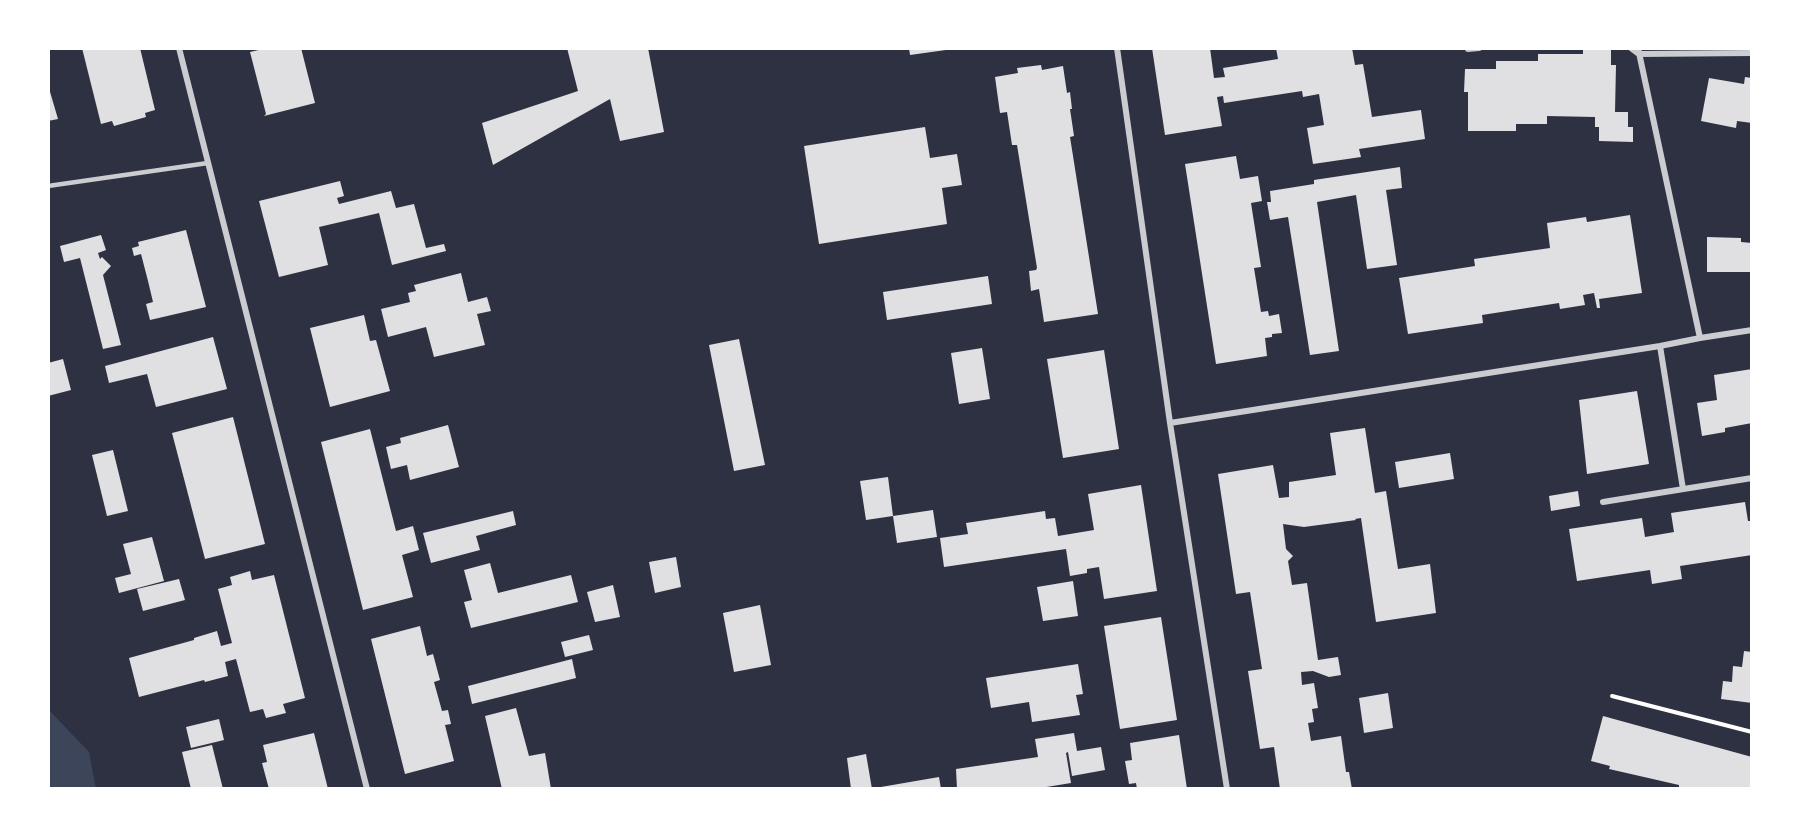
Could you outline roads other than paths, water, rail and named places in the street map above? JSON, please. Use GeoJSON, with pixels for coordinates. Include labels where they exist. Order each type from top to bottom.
{"type":"FeatureCollection","features":[{"type":"Feature","properties":{"kind":"street"},"geometry":{"type":"LineString","coordinates":[[179,48],[367,789]]}},
{"type":"Feature","properties":{"kind":"street"},"geometry":{"type":"LineString","coordinates":[[1117,48],[1170,423],[1227,789]]}},
{"type":"Feature","properties":{"kind":"street"},"geometry":{"type":"LineString","coordinates":[[1468,49],[1479,48]]}},
{"type":"Feature","properties":{"kind":"street"},"geometry":{"type":"LineString","coordinates":[[1631,48],[1638,51],[1752,52]]}},
{"type":"Feature","properties":{"kind":"street"},"geometry":{"type":"LineString","coordinates":[[1638,51],[1700,338]]}},
{"type":"Feature","properties":{"kind":"street"},"geometry":{"type":"LineString","coordinates":[[1170,423],[1752,330]]}},
{"type":"Feature","properties":{"kind":"street"},"geometry":{"type":"LineString","coordinates":[[1660,346],[1683,489]]}},
{"type":"Feature","properties":{"kind":"street"},"geometry":{"type":"LineString","coordinates":[[1603,502],[1752,478]]}},
{"type":"Feature","properties":{"kind":"lane"},"geometry":{"type":"LineString","coordinates":[[48,186],[208,163]]}}]}
